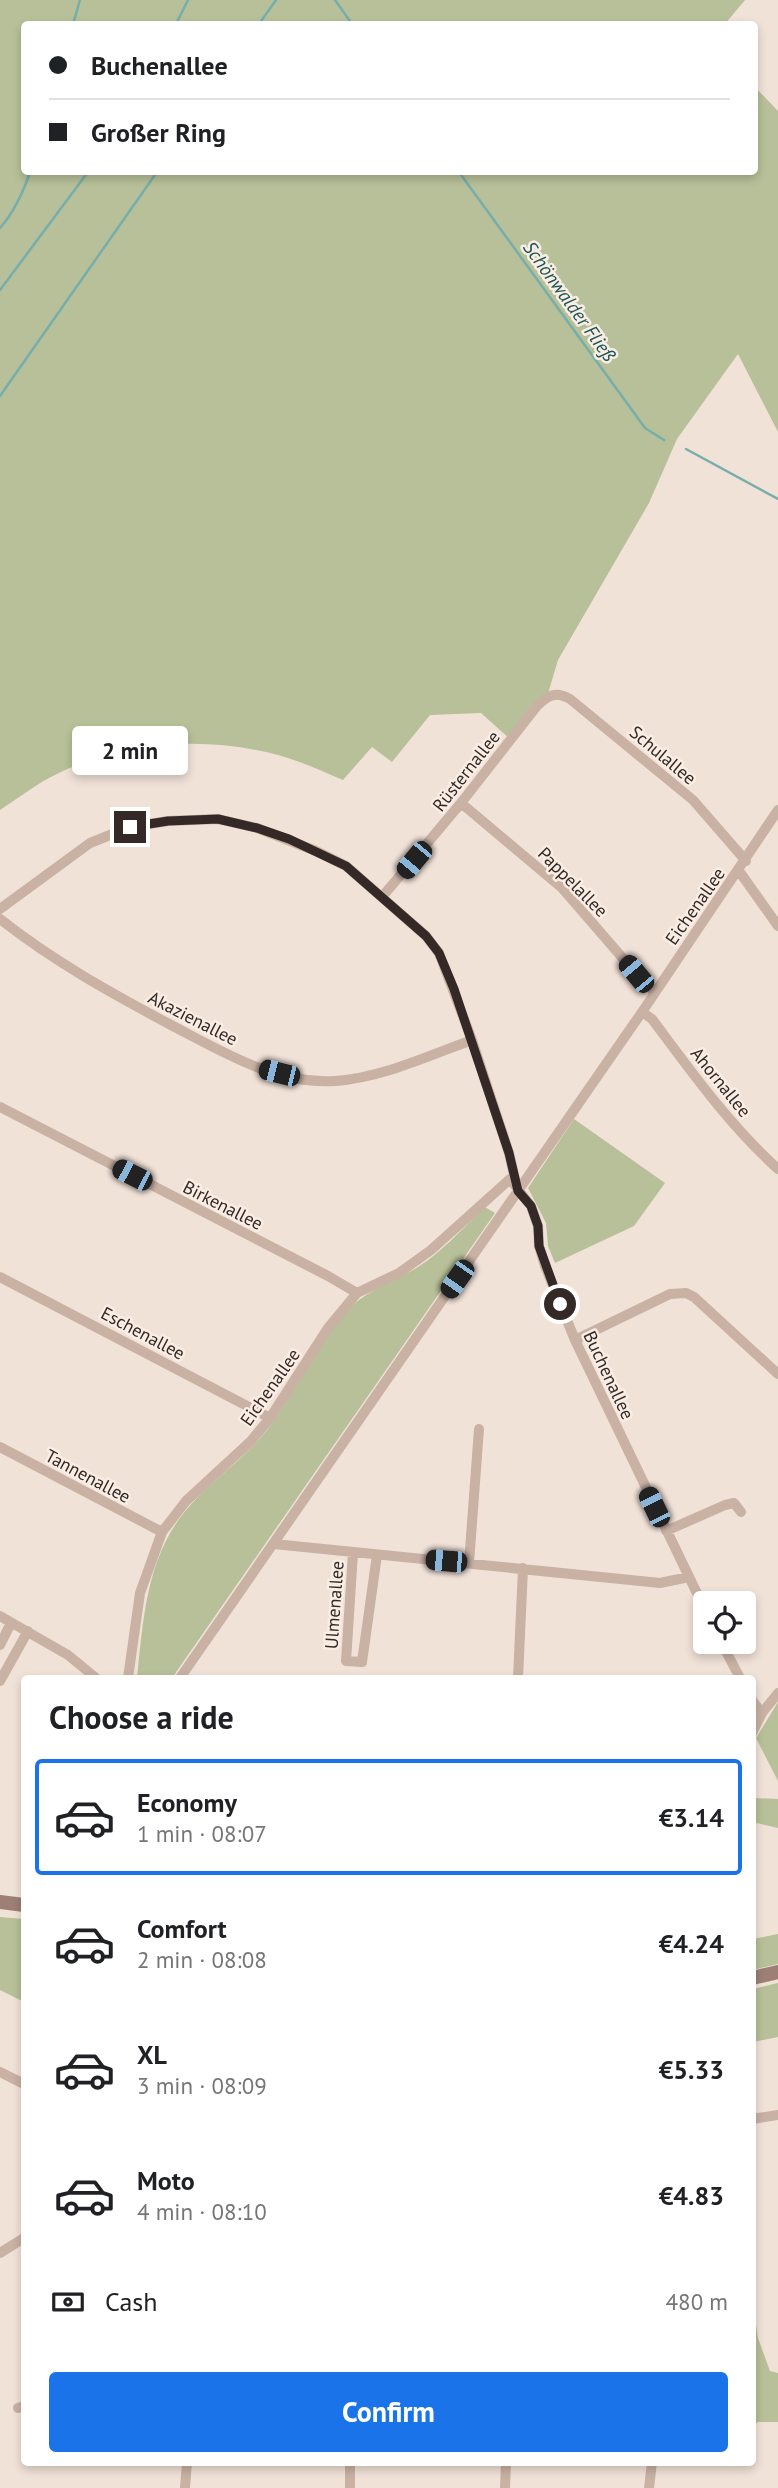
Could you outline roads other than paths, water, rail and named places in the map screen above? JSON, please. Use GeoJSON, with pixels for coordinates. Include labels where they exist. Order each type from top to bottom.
{"type":"FeatureCollection","features":[{"type":"Feature","properties":{"kind":"main road"},"geometry":{"type":"LineString","coordinates":[[0,1902],[21,1905]]}},
{"type":"Feature","properties":{"kind":"main road"},"geometry":{"type":"LineString","coordinates":[[756,1977],[778,1972]]}},
{"type":"Feature","properties":{"kind":"street","name":"Schulallee"},"geometry":{"type":"LineString","coordinates":[[547,697],[562,694],[570,699],[704,811],[724,839],[746,861]]}},
{"type":"Feature","properties":{"kind":"street","name":"Rüsternallee"},"geometry":{"type":"LineString","coordinates":[[382,897],[547,697]]}},
{"type":"Feature","properties":{"kind":"street","name":"Pappelallee"},"geometry":{"type":"LineString","coordinates":[[461,803],[562,888],[655,992]]}},
{"type":"Feature","properties":{"kind":"street","name":"Eichenallee"},"geometry":{"type":"LineString","coordinates":[[182,1675],[642,1012],[778,810]]}},
{"type":"Feature","properties":{"kind":"street","name":"Buchenallee"},"geometry":{"type":"LineString","coordinates":[[0,909],[90,843],[130,827],[168,821],[218,819],[289,839],[346,866],[426,936],[439,953],[472,1040],[509,1153],[518,1191],[531,1206],[538,1226],[539,1246],[545,1266],[575,1339],[696,1591]]}},
{"type":"Feature","properties":{"kind":"street"},"geometry":{"type":"LineString","coordinates":[[739,871],[778,926]]}},
{"type":"Feature","properties":{"kind":"street","name":"Akazienallee"},"geometry":{"type":"LineString","coordinates":[[0,919],[94,985],[235,1058],[274,1072],[313,1080],[335,1081],[373,1073],[472,1040]]}},
{"type":"Feature","properties":{"kind":"street","name":"Ahornallee"},"geometry":{"type":"LineString","coordinates":[[642,1012],[652,1018],[716,1103],[758,1151],[778,1169]]}},
{"type":"Feature","properties":{"kind":"street","name":"Birkenallee"},"geometry":{"type":"LineString","coordinates":[[0,1107],[357,1293]]}},
{"type":"Feature","properties":{"kind":"street","name":"Eichenallee"},"geometry":{"type":"LineString","coordinates":[[128,1675],[140,1593],[162,1532],[187,1501],[251,1441],[270,1418],[328,1328],[357,1293],[399,1273],[431,1250],[510,1179],[518,1191]]}},
{"type":"Feature","properties":{"kind":"street","name":"Eschenallee"},"geometry":{"type":"LineString","coordinates":[[0,1277],[270,1418]]}},
{"type":"Feature","properties":{"kind":"street"},"geometry":{"type":"LineString","coordinates":[[575,1339],[656,1299],[670,1294],[686,1293],[694,1297],[778,1374]]}},
{"type":"Feature","properties":{"kind":"street"},"geometry":{"type":"LineString","coordinates":[[469,1563],[479,1429]]}},
{"type":"Feature","properties":{"kind":"street","name":"Tannenallee"},"geometry":{"type":"LineString","coordinates":[[0,1447],[162,1532]]}},
{"type":"Feature","properties":{"kind":"street"},"geometry":{"type":"LineString","coordinates":[[666,1531],[725,1505],[734,1503],[741,1512]]}},
{"type":"Feature","properties":{"kind":"street","name":"Ulmenallee"},"geometry":{"type":"LineString","coordinates":[[274,1544],[660,1583],[689,1577]]}},
{"type":"Feature","properties":{"kind":"street","name":"Ulmenallee"},"geometry":{"type":"LineString","coordinates":[[353,1553],[346,1661],[362,1662],[377,1555]]}},
{"type":"Feature","properties":{"kind":"street"},"geometry":{"type":"LineString","coordinates":[[517,1675],[523,1568]]}},
{"type":"Feature","properties":{"kind":"street"},"geometry":{"type":"LineString","coordinates":[[0,1616],[68,1655],[92,1675]]}},
{"type":"Feature","properties":{"kind":"street"},"geometry":{"type":"LineString","coordinates":[[0,1645],[11,1623]]}},
{"type":"Feature","properties":{"kind":"street"},"geometry":{"type":"LineString","coordinates":[[0,1681],[28,1631]]}},
{"type":"Feature","properties":{"kind":"street"},"geometry":{"type":"LineString","coordinates":[[727,1654],[738,1675]]}},
{"type":"Feature","properties":{"kind":"street"},"geometry":{"type":"LineString","coordinates":[[756,1725],[778,1693]]}},
{"type":"Feature","properties":{"kind":"street"},"geometry":{"type":"LineString","coordinates":[[756,1705],[762,1713]]}},
{"type":"Feature","properties":{"kind":"street"},"geometry":{"type":"LineString","coordinates":[[0,2072],[21,2082]]}},
{"type":"Feature","properties":{"kind":"street"},"geometry":{"type":"LineString","coordinates":[[756,2118],[778,2115]]}},
{"type":"Feature","properties":{"kind":"street"},"geometry":{"type":"LineString","coordinates":[[0,2253],[21,2240]]}},
{"type":"Feature","properties":{"kind":"street"},"geometry":{"type":"LineString","coordinates":[[185,2488],[187,2466]]}},
{"type":"Feature","properties":{"kind":"street"},"geometry":{"type":"LineString","coordinates":[[350,2466],[351,2488]]}},
{"type":"Feature","properties":{"kind":"street"},"geometry":{"type":"LineString","coordinates":[[505,2488],[506,2466]]}},
{"type":"Feature","properties":{"kind":"street"},"geometry":{"type":"LineString","coordinates":[[649,2488],[652,2466]]}},
{"type":"Feature","properties":{"kind":"waterway"},"geometry":{"type":"LineString","coordinates":[[74,21],[80,0]]}},
{"type":"Feature","properties":{"kind":"waterway"},"geometry":{"type":"LineString","coordinates":[[178,21],[188,0]]}},
{"type":"Feature","properties":{"kind":"waterway"},"geometry":{"type":"LineString","coordinates":[[261,21],[276,0]]}},
{"type":"Feature","properties":{"kind":"waterway","name":"Schönwalder Fließ"},"geometry":{"type":"LineString","coordinates":[[335,0],[350,21]]}},
{"type":"Feature","properties":{"kind":"waterway"},"geometry":{"type":"LineString","coordinates":[[0,228],[18,202],[29,175]]}},
{"type":"Feature","properties":{"kind":"waterway"},"geometry":{"type":"LineString","coordinates":[[0,290],[86,175]]}},
{"type":"Feature","properties":{"kind":"waterway"},"geometry":{"type":"LineString","coordinates":[[0,396],[155,175]]}},
{"type":"Feature","properties":{"kind":"waterway","name":"Schönwalder Fließ"},"geometry":{"type":"LineString","coordinates":[[461,175],[645,428],[664,440]]}},
{"type":"Feature","properties":{"kind":"waterway","name":"Schönwalder Fließ"},"geometry":{"type":"LineString","coordinates":[[686,449],[778,499]]}}]}
